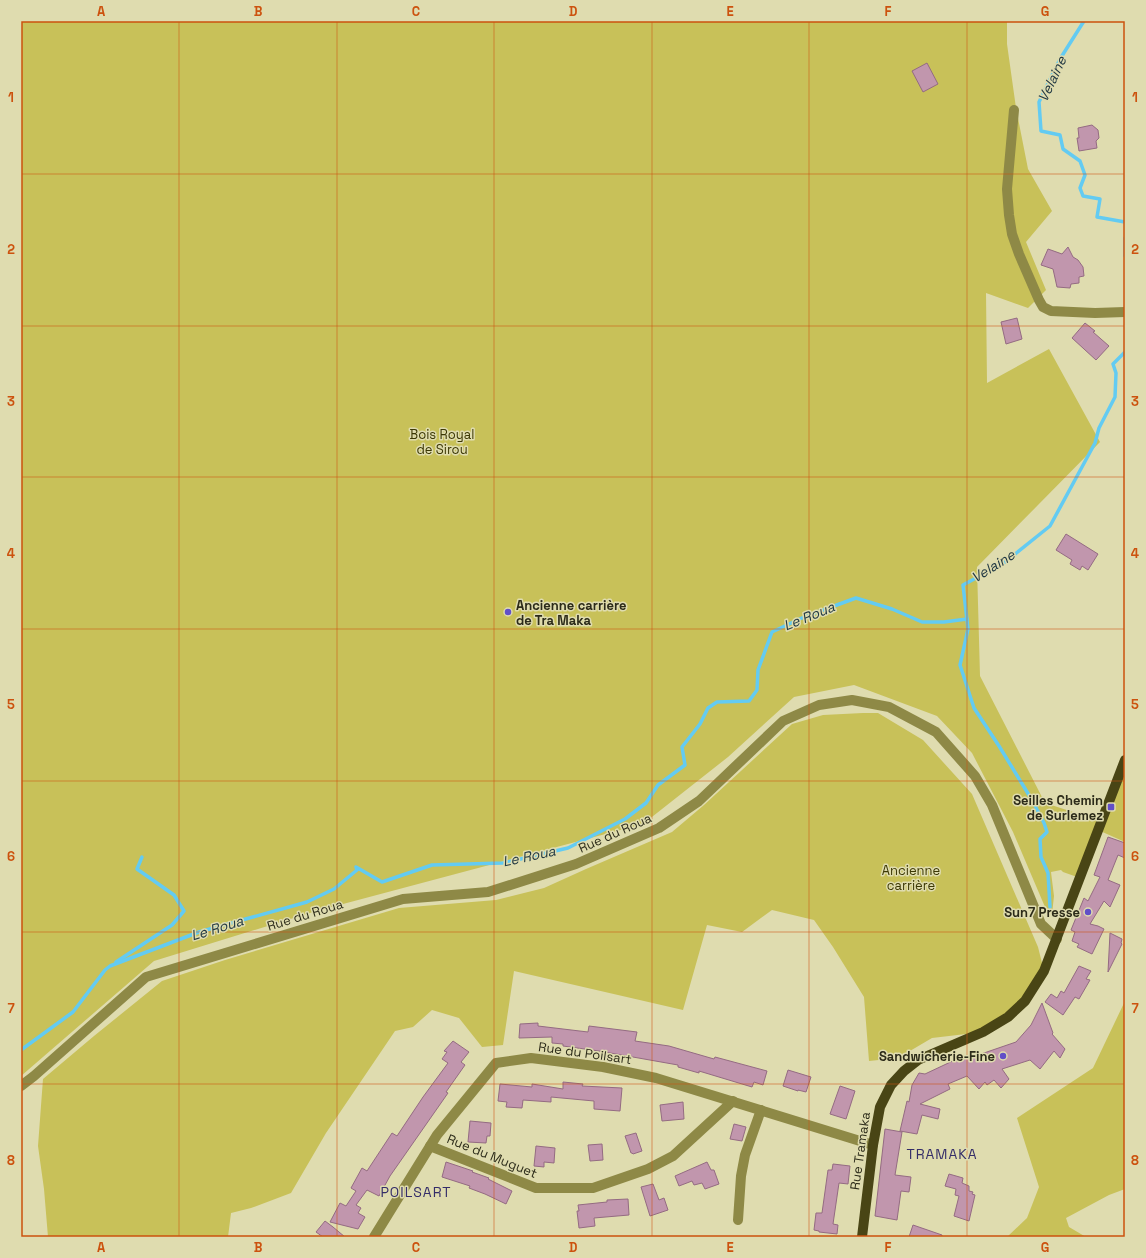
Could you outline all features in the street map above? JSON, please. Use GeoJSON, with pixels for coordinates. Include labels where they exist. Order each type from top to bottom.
{"type":"FeatureCollection","features":[{"type":"Feature","properties":{"kind":"main road","name":"Rue Tramaka"},"geometry":{"type":"LineString","coordinates":[[862,1237],[872,1145],[880,1107],[891,1085],[904,1071],[918,1060],[983,1032],[1008,1017],[1025,1001],[1044,971],[1125,760]]}},
{"type":"Feature","properties":{"kind":"street"},"geometry":{"type":"LineString","coordinates":[[1014,110],[1007,190],[1009,215],[1012,234],[1019,254],[1039,300],[1044,307],[1051,312],[1125,312]]}},
{"type":"Feature","properties":{"kind":"street","name":"Rue du Roua"},"geometry":{"type":"LineString","coordinates":[[21,1086],[146,977],[403,899],[488,892],[576,864],[659,828],[699,801],[783,721],[819,705],[852,700],[889,707],[936,732],[975,776],[992,805],[1041,924],[1057,939]]}},
{"type":"Feature","properties":{"kind":"street","name":"Rue du Poilsart"},"geometry":{"type":"LineString","coordinates":[[375,1237],[437,1135],[496,1063],[531,1058],[603,1067],[656,1078],[872,1145]]}},
{"type":"Feature","properties":{"kind":"street","name":"Rue du Muguet"},"geometry":{"type":"LineString","coordinates":[[430,1146],[536,1188],[594,1188],[648,1169],[673,1156],[733,1101]]}},
{"type":"Feature","properties":{"kind":"street"},"geometry":{"type":"LineString","coordinates":[[738,1220],[740,1176],[745,1155],[761,1110]]}},
{"type":"Feature","properties":{"kind":"green space","name":"Bois Royal de Sirou"},"geometry":{"type":"Polygon","coordinates":[[[21,21],[1007,21],[1007,44],[1016,108],[1028,169],[1052,211],[1026,242],[1046,290],[1028,308],[986,293],[987,383],[1049,349],[1100,442],[977,567],[980,676],[1045,803],[1101,821],[1125,760],[1125,842],[1098,830],[1080,878],[1061,870],[1051,872],[1054,896],[1052,914],[1045,907],[1013,832],[972,753],[937,716],[854,685],[794,697],[728,757],[643,824],[313,912],[154,961],[21,1076],[21,21]]]}},
{"type":"Feature","properties":{"kind":"green space","name":"Ancienne carrière"},"geometry":{"type":"Polygon","coordinates":[[[878,713],[923,740],[972,794],[1038,947],[1044,971],[1025,1001],[983,1032],[932,1038],[898,1058],[869,1061],[864,997],[833,947],[814,920],[772,910],[742,932],[707,925],[683,1010],[514,971],[503,1045],[482,1047],[459,1018],[432,1010],[413,1027],[395,1031],[326,1133],[291,1193],[251,1208],[231,1213],[228,1237],[48,1237],[44,1189],[38,1146],[43,1079],[162,981],[225,960],[399,908],[496,900],[544,888],[672,832],[704,805],[792,724],[823,715],[878,713]]]}},
{"type":"Feature","properties":{"kind":"green space"},"geometry":{"type":"Polygon","coordinates":[[[1125,1001],[1125,1189],[1109,1195],[1066,1218],[1069,1227],[1086,1237],[1007,1237],[1027,1218],[1039,1187],[1017,1118],[1093,1068],[1125,1001]]]}},
{"type":"Feature","properties":{"kind":"building"},"geometry":{"type":"Polygon","coordinates":[[[927,63],[938,84],[923,92],[912,71],[927,63]]]}},
{"type":"Feature","properties":{"kind":"building"},"geometry":{"type":"Polygon","coordinates":[[[1092,125],[1098,130],[1099,138],[1096,141],[1097,148],[1079,151],[1077,138],[1079,138],[1078,128],[1092,125]]]}},
{"type":"Feature","properties":{"kind":"building"},"geometry":{"type":"Polygon","coordinates":[[[1068,247],[1073,257],[1078,260],[1083,267],[1084,276],[1079,277],[1079,283],[1071,284],[1070,288],[1057,287],[1053,269],[1041,265],[1048,249],[1062,254],[1068,247]]]}},
{"type":"Feature","properties":{"kind":"building"},"geometry":{"type":"Polygon","coordinates":[[[1017,318],[1022,339],[1006,344],[1001,322],[1017,318]]]}},
{"type":"Feature","properties":{"kind":"building"},"geometry":{"type":"Polygon","coordinates":[[[1085,323],[1109,346],[1096,360],[1072,338],[1085,323]]]}},
{"type":"Feature","properties":{"kind":"building"},"geometry":{"type":"Polygon","coordinates":[[[1066,534],[1098,554],[1088,570],[1082,566],[1080,570],[1070,564],[1072,560],[1056,550],[1066,534]]]}},
{"type":"Feature","properties":{"kind":"building"},"geometry":{"type":"Polygon","coordinates":[[[1108,837],[1125,843],[1125,858],[1118,855],[1108,880],[1120,885],[1110,907],[1104,901],[1090,924],[1104,929],[1092,954],[1077,947],[1079,944],[1072,941],[1075,932],[1071,930],[1084,898],[1088,901],[1100,877],[1094,875],[1108,837]]]}},
{"type":"Feature","properties":{"kind":"building"},"geometry":{"type":"Polygon","coordinates":[[[1110,933],[1122,939],[1122,944],[1108,972],[1110,933]]]}},
{"type":"Feature","properties":{"kind":"building"},"geometry":{"type":"Polygon","coordinates":[[[1079,966],[1091,971],[1086,979],[1090,980],[1079,999],[1075,997],[1063,1015],[1045,1002],[1051,994],[1057,998],[1061,991],[1064,993],[1079,966]]]}},
{"type":"Feature","properties":{"kind":"building"},"geometry":{"type":"Polygon","coordinates":[[[1042,1003],[1053,1033],[1052,1034],[1065,1049],[1060,1058],[1054,1051],[1040,1069],[1030,1060],[1002,1069],[1009,1079],[1001,1088],[994,1080],[987,1085],[985,1082],[979,1089],[967,1076],[948,1084],[950,1089],[920,1104],[940,1109],[938,1119],[922,1115],[917,1134],[900,1131],[907,1101],[909,1102],[912,1085],[919,1073],[925,1074],[959,1058],[981,1054],[1016,1042],[1031,1025],[1042,1003]]]}},
{"type":"Feature","properties":{"kind":"building"},"geometry":{"type":"Polygon","coordinates":[[[538,1023],[538,1026],[588,1032],[589,1026],[637,1032],[635,1041],[669,1046],[714,1059],[715,1057],[767,1071],[763,1085],[754,1082],[752,1087],[699,1071],[699,1073],[678,1067],[678,1065],[563,1046],[563,1044],[552,1043],[552,1037],[519,1038],[520,1024],[538,1023]]]}},
{"type":"Feature","properties":{"kind":"building"},"geometry":{"type":"Polygon","coordinates":[[[453,1041],[469,1052],[461,1062],[465,1065],[446,1092],[448,1093],[390,1176],[379,1196],[367,1190],[356,1205],[361,1208],[358,1213],[365,1217],[358,1229],[330,1222],[340,1203],[346,1206],[356,1191],[351,1188],[362,1168],[367,1171],[392,1133],[397,1136],[448,1063],[442,1059],[447,1052],[444,1051],[453,1041]]]}},
{"type":"Feature","properties":{"kind":"building"},"geometry":{"type":"Polygon","coordinates":[[[788,1070],[811,1077],[806,1092],[783,1086],[788,1070]]]}},
{"type":"Feature","properties":{"kind":"building"},"geometry":{"type":"Polygon","coordinates":[[[563,1082],[583,1084],[582,1086],[622,1088],[620,1111],[594,1109],[594,1101],[551,1097],[551,1102],[523,1100],[522,1108],[506,1107],[507,1102],[498,1101],[500,1084],[532,1087],[532,1084],[563,1089],[563,1082]]]}},
{"type":"Feature","properties":{"kind":"building"},"geometry":{"type":"Polygon","coordinates":[[[840,1086],[855,1091],[846,1119],[830,1114],[840,1086]]]}},
{"type":"Feature","properties":{"kind":"building"},"geometry":{"type":"Polygon","coordinates":[[[683,1102],[684,1119],[662,1121],[660,1105],[683,1102]]]}},
{"type":"Feature","properties":{"kind":"building"},"geometry":{"type":"Polygon","coordinates":[[[470,1121],[491,1123],[490,1136],[487,1136],[486,1143],[468,1142],[470,1121]]]}},
{"type":"Feature","properties":{"kind":"building"},"geometry":{"type":"Polygon","coordinates":[[[734,1124],[746,1127],[742,1141],[730,1139],[734,1124]]]}},
{"type":"Feature","properties":{"kind":"building"},"geometry":{"type":"Polygon","coordinates":[[[885,1129],[902,1132],[895,1175],[911,1177],[909,1192],[901,1191],[897,1220],[875,1216],[885,1129]]]}},
{"type":"Feature","properties":{"kind":"building"},"geometry":{"type":"Polygon","coordinates":[[[636,1133],[642,1151],[633,1154],[631,1153],[625,1136],[636,1133]]]}},
{"type":"Feature","properties":{"kind":"building"},"geometry":{"type":"Polygon","coordinates":[[[602,1144],[603,1160],[590,1161],[588,1145],[602,1144]]]}},
{"type":"Feature","properties":{"kind":"building"},"geometry":{"type":"Polygon","coordinates":[[[536,1146],[555,1148],[554,1163],[544,1162],[544,1167],[534,1166],[536,1146]]]}},
{"type":"Feature","properties":{"kind":"building"},"geometry":{"type":"Polygon","coordinates":[[[446,1162],[489,1178],[488,1179],[512,1191],[506,1204],[469,1188],[470,1186],[442,1177],[446,1162]]]}},
{"type":"Feature","properties":{"kind":"building"},"geometry":{"type":"Polygon","coordinates":[[[707,1162],[711,1170],[714,1170],[719,1184],[705,1189],[702,1183],[694,1185],[692,1181],[679,1186],[675,1176],[707,1162]]]}},
{"type":"Feature","properties":{"kind":"building"},"geometry":{"type":"Polygon","coordinates":[[[833,1164],[850,1166],[848,1184],[839,1183],[833,1224],[838,1225],[837,1234],[814,1230],[816,1213],[822,1213],[828,1170],[832,1170],[833,1164]]]}},
{"type":"Feature","properties":{"kind":"building"},"geometry":{"type":"Polygon","coordinates":[[[949,1174],[963,1178],[962,1183],[969,1186],[969,1191],[973,1192],[972,1194],[975,1195],[969,1221],[954,1216],[959,1196],[955,1195],[956,1189],[945,1186],[949,1174]]]}},
{"type":"Feature","properties":{"kind":"building"},"geometry":{"type":"Polygon","coordinates":[[[653,1184],[659,1200],[664,1198],[668,1210],[650,1216],[641,1187],[653,1184]]]}},
{"type":"Feature","properties":{"kind":"building"},"geometry":{"type":"Polygon","coordinates":[[[628,1199],[629,1215],[594,1218],[595,1226],[579,1228],[577,1211],[579,1211],[578,1205],[607,1202],[607,1200],[628,1199]]]}},
{"type":"Feature","properties":{"kind":"building"},"geometry":{"type":"Polygon","coordinates":[[[325,1221],[345,1237],[323,1237],[316,1232],[325,1221]]]}},
{"type":"Feature","properties":{"kind":"building"},"geometry":{"type":"Polygon","coordinates":[[[913,1225],[942,1235],[942,1237],[909,1237],[913,1225]]]}},
{"type":"Feature","properties":{"kind":"waterway","name":"Velaine"},"geometry":{"type":"LineString","coordinates":[[1084,21],[1060,59],[1039,102],[1041,131],[1060,135],[1063,149],[1080,161],[1085,175],[1080,188],[1083,196],[1100,199],[1097,217],[1125,222]]}},
{"type":"Feature","properties":{"kind":"waterway","name":"Velaine"},"geometry":{"type":"LineString","coordinates":[[1125,238],[1125,256]]}},
{"type":"Feature","properties":{"kind":"waterway","name":"Velaine"},"geometry":{"type":"LineString","coordinates":[[1050,907],[1048,873],[1041,857],[1040,839],[1047,832],[1044,823],[1032,800],[974,708],[960,665],[968,629],[963,585],[1004,563],[1050,526],[1095,443],[1099,428],[1115,397],[1116,373],[1113,364],[1125,352]]}},
{"type":"Feature","properties":{"kind":"waterway","name":"Le Roua"},"geometry":{"type":"LineString","coordinates":[[21,1050],[73,1012],[105,970],[110,966],[199,932],[307,902],[334,889],[357,870],[356,867],[382,882],[432,865],[503,863],[568,848],[625,819],[646,803],[658,785],[685,765],[682,747],[700,724],[708,708],[717,702],[749,701],[757,690],[758,670],[772,632],[804,617],[856,598],[892,609],[922,622],[944,622],[967,619]]}},
{"type":"Feature","properties":{"kind":"waterway"},"geometry":{"type":"LineString","coordinates":[[116,962],[172,925],[184,911],[174,895],[137,869],[142,857]]}},
{"type":"Feature","properties":{"kind":"place","name":"Ancienne carrière de Tra Maka"},"geometry":{"type":"Point","coordinates":[508,612]}},
{"type":"Feature","properties":{"kind":"place","name":"Seilles Chemin de Surlemez"},"geometry":{"type":"Point","coordinates":[1111,807]}},
{"type":"Feature","properties":{"kind":"place","name":"Sun7 Presse"},"geometry":{"type":"Point","coordinates":[1088,912]}},
{"type":"Feature","properties":{"kind":"place","name":"Sandwicherie-Fine"},"geometry":{"type":"Point","coordinates":[1003,1056]}},
{"type":"Feature","properties":{"kind":"district","name":"TRAMAKA"},"geometry":{"type":"Point","coordinates":[942,1154]}},
{"type":"Feature","properties":{"kind":"district","name":"POILSART"},"geometry":{"type":"Point","coordinates":[416,1192]}}]}
